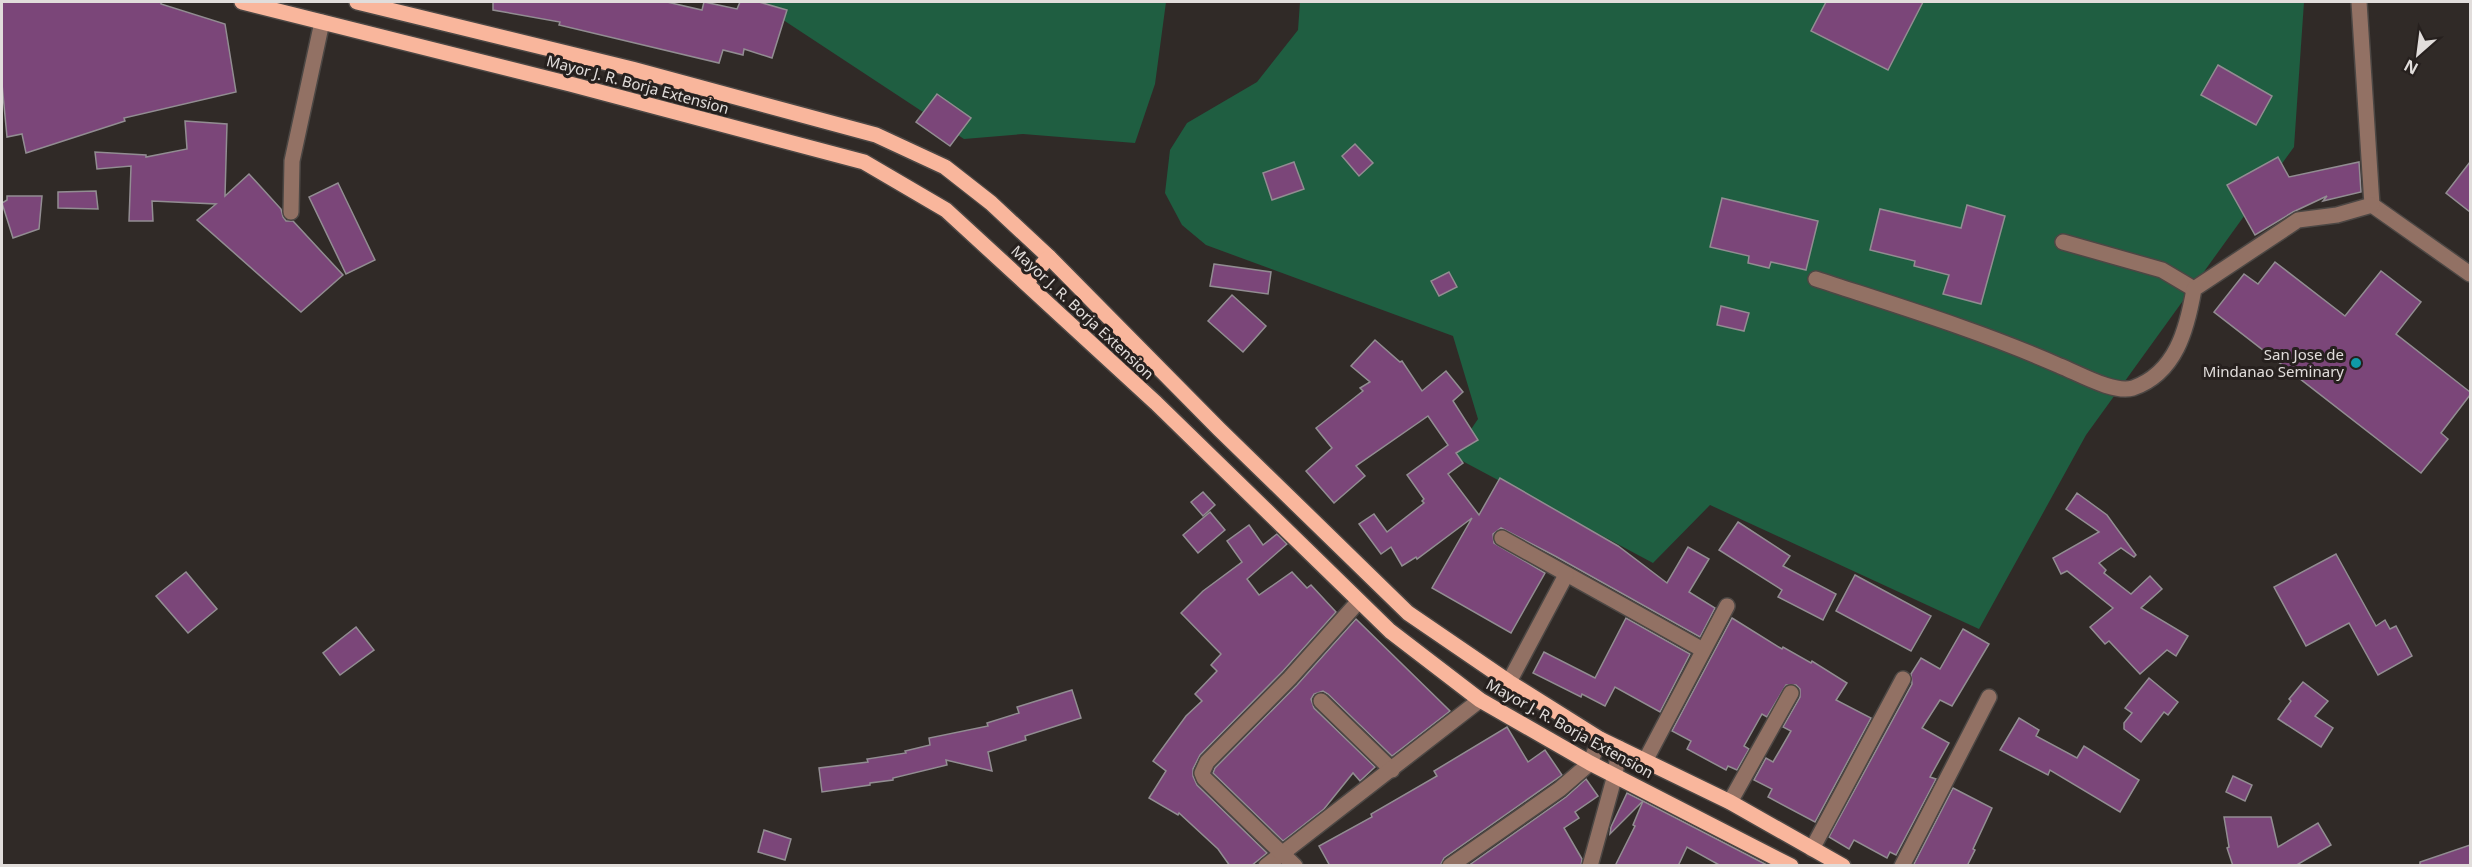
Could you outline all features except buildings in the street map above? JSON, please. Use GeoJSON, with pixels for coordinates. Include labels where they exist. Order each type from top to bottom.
{"type":"FeatureCollection","features":[{"type":"Feature","properties":{"kind":"main road","name":"Mayor J. R. Borja Extension"},"geometry":{"type":"LineString","coordinates":[[242,2],[570,84],[864,162],[946,210],[1156,403],[1358,602],[1390,631],[1480,700],[1590,763],[1791,866]]}},
{"type":"Feature","properties":{"kind":"main road","name":"Mayor J. R. Borja Extension"},"geometry":{"type":"LineString","coordinates":[[357,2],[632,69],[876,135],[945,167],[991,203],[1049,257],[1236,446],[1408,613],[1509,682],[1600,739],[1730,802],[1843,866]]}},
{"type":"Feature","properties":{"kind":"main road"},"geometry":{"type":"LineString","coordinates":[[1026,283],[1049,257]]}},
{"type":"Feature","properties":{"kind":"main road"},"geometry":{"type":"LineString","coordinates":[[1390,631],[1408,613]]}},
{"type":"Feature","properties":{"kind":"street"},"geometry":{"type":"LineString","coordinates":[[2360,2],[2372,205]]}},
{"type":"Feature","properties":{"kind":"street"},"geometry":{"type":"LineString","coordinates":[[291,212],[292,161],[322,22]]}},
{"type":"Feature","properties":{"kind":"street"},"geometry":{"type":"LineString","coordinates":[[2372,205],[2470,274]]}},
{"type":"Feature","properties":{"kind":"street"},"geometry":{"type":"LineString","coordinates":[[1816,279],[2008,343],[2109,386],[2131,389],[2154,377],[2170,361],[2188,323],[2194,289],[2298,220],[2337,215],[2372,205]]}},
{"type":"Feature","properties":{"kind":"street"},"geometry":{"type":"LineString","coordinates":[[2062,242],[2162,270],[2194,289]]}},
{"type":"Feature","properties":{"kind":"street"},"geometry":{"type":"LineString","coordinates":[[1502,538],[1703,650]]}},
{"type":"Feature","properties":{"kind":"street"},"geometry":{"type":"LineString","coordinates":[[1509,682],[1566,575]]}},
{"type":"Feature","properties":{"kind":"street"},"geometry":{"type":"LineString","coordinates":[[1294,866],[1204,778],[1204,767],[1290,678],[1358,602]]}},
{"type":"Feature","properties":{"kind":"street"},"geometry":{"type":"LineString","coordinates":[[1645,761],[1727,606]]}},
{"type":"Feature","properties":{"kind":"street"},"geometry":{"type":"LineString","coordinates":[[1812,849],[1903,679]]}},
{"type":"Feature","properties":{"kind":"street"},"geometry":{"type":"LineString","coordinates":[[1730,802],[1791,693]]}},
{"type":"Feature","properties":{"kind":"street"},"geometry":{"type":"LineString","coordinates":[[1902,866],[1989,697]]}},
{"type":"Feature","properties":{"kind":"street"},"geometry":{"type":"LineString","coordinates":[[1266,866],[1480,700]]}},
{"type":"Feature","properties":{"kind":"street"},"geometry":{"type":"LineString","coordinates":[[1321,701],[1392,770]]}},
{"type":"Feature","properties":{"kind":"street"},"geometry":{"type":"LineString","coordinates":[[1450,866],[1560,789],[1590,763],[1600,739]]}},
{"type":"Feature","properties":{"kind":"street"},"geometry":{"type":"LineString","coordinates":[[1590,866],[1615,776],[1619,748]]}},
{"type":"Feature","properties":{"kind":"green space"},"geometry":{"type":"Polygon","coordinates":[[[756,2],[1166,2],[1155,84],[1135,143],[1023,134],[964,139],[756,2]]]}},
{"type":"Feature","properties":{"kind":"green space"},"geometry":{"type":"Polygon","coordinates":[[[1300,2],[2304,2],[2294,147],[2086,435],[1979,629],[1710,505],[1653,563],[1453,456],[1478,419],[1453,336],[1206,245],[1182,225],[1165,193],[1170,150],[1187,123],[1257,82],[1298,30],[1300,2]]]}},
{"type":"Feature","properties":{"kind":"place","name":"San Jose de Mindanao Seminary"},"geometry":{"type":"Point","coordinates":[2356,363]}}]}
